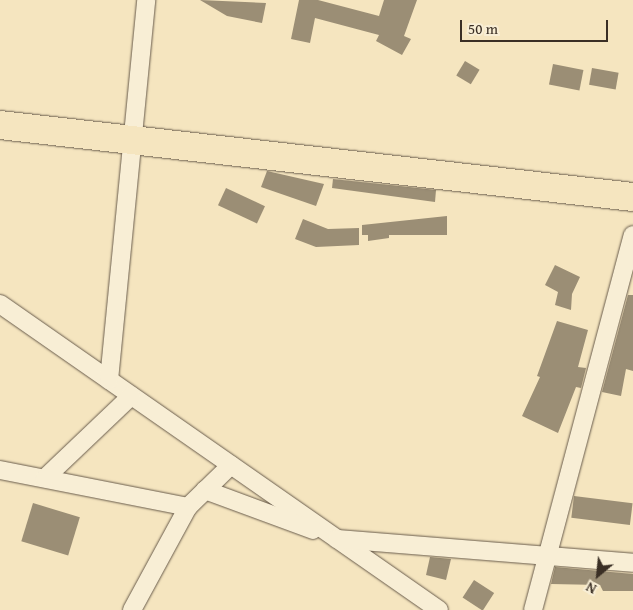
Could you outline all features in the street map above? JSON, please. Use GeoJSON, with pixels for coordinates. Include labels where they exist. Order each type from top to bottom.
{"type":"FeatureCollection","features":[{"type":"Feature","properties":{"kind":"main road"},"geometry":{"type":"LineString","coordinates":[[0,125],[633,197]]}},
{"type":"Feature","properties":{"kind":"street"},"geometry":{"type":"LineString","coordinates":[[109,380],[146,0]]}},
{"type":"Feature","properties":{"kind":"street"},"geometry":{"type":"LineString","coordinates":[[533,610],[546,554],[633,235]]}},
{"type":"Feature","properties":{"kind":"street"},"geometry":{"type":"LineString","coordinates":[[0,304],[337,539],[429,607]]}},
{"type":"Feature","properties":{"kind":"street"},"geometry":{"type":"LineString","coordinates":[[45,478],[131,396]]}},
{"type":"Feature","properties":{"kind":"street"},"geometry":{"type":"LineString","coordinates":[[132,610],[188,507],[231,465]]}},
{"type":"Feature","properties":{"kind":"street"},"geometry":{"type":"LineString","coordinates":[[0,470],[188,507]]}},
{"type":"Feature","properties":{"kind":"street"},"geometry":{"type":"LineString","coordinates":[[205,490],[337,539],[546,554],[633,563]]}},
{"type":"Feature","properties":{"kind":"building"},"geometry":{"type":"Polygon","coordinates":[[[200,0],[266,3],[262,23],[227,16],[200,0]]]}},
{"type":"Feature","properties":{"kind":"building"},"geometry":{"type":"Polygon","coordinates":[[[299,0],[318,0],[379,16],[384,0],[417,0],[404,36],[411,39],[402,55],[376,41],[379,35],[315,18],[310,43],[291,39],[299,0]]]}},
{"type":"Feature","properties":{"kind":"building"},"geometry":{"type":"Polygon","coordinates":[[[465,61],[480,70],[471,84],[456,76],[465,61]]]}},
{"type":"Feature","properties":{"kind":"building"},"geometry":{"type":"Polygon","coordinates":[[[553,64],[583,70],[579,91],[549,85],[553,64]]]}},
{"type":"Feature","properties":{"kind":"building"},"geometry":{"type":"Polygon","coordinates":[[[592,68],[619,73],[616,89],[589,85],[592,68]]]}},
{"type":"Feature","properties":{"kind":"building"},"geometry":{"type":"Polygon","coordinates":[[[267,171],[324,184],[316,206],[261,187],[267,171]]]}},
{"type":"Feature","properties":{"kind":"building"},"geometry":{"type":"Polygon","coordinates":[[[333,179],[436,190],[435,202],[332,188],[333,179]]]}},
{"type":"Feature","properties":{"kind":"building"},"geometry":{"type":"Polygon","coordinates":[[[226,188],[265,206],[257,223],[218,205],[226,188]]]}},
{"type":"Feature","properties":{"kind":"building"},"geometry":{"type":"Polygon","coordinates":[[[447,216],[447,235],[389,235],[389,238],[368,241],[368,235],[362,235],[362,225],[447,216]]]}},
{"type":"Feature","properties":{"kind":"building"},"geometry":{"type":"Polygon","coordinates":[[[303,219],[328,229],[359,228],[359,245],[316,247],[295,239],[303,219]]]}},
{"type":"Feature","properties":{"kind":"building"},"geometry":{"type":"Polygon","coordinates":[[[555,265],[580,277],[572,294],[571,310],[555,305],[558,292],[545,285],[555,265]]]}},
{"type":"Feature","properties":{"kind":"building"},"geometry":{"type":"Polygon","coordinates":[[[628,295],[633,295],[633,371],[626,369],[621,396],[602,392],[628,295]]]}},
{"type":"Feature","properties":{"kind":"building"},"geometry":{"type":"Polygon","coordinates":[[[557,321],[588,330],[578,367],[586,368],[581,388],[576,387],[558,433],[522,416],[540,377],[537,376],[557,321]]]}},
{"type":"Feature","properties":{"kind":"building"},"geometry":{"type":"Polygon","coordinates":[[[574,496],[633,503],[630,525],[571,518],[574,496]]]}},
{"type":"Feature","properties":{"kind":"building"},"geometry":{"type":"Polygon","coordinates":[[[33,503],[80,517],[68,556],[21,541],[33,503]]]}},
{"type":"Feature","properties":{"kind":"building"},"geometry":{"type":"Polygon","coordinates":[[[430,557],[451,559],[446,580],[426,575],[430,557]]]}},
{"type":"Feature","properties":{"kind":"building"},"geometry":{"type":"Polygon","coordinates":[[[555,567],[633,574],[633,591],[603,591],[600,585],[551,584],[555,567]]]}},
{"type":"Feature","properties":{"kind":"building"},"geometry":{"type":"Polygon","coordinates":[[[474,580],[494,593],[483,610],[463,598],[474,580]]]}}]}
